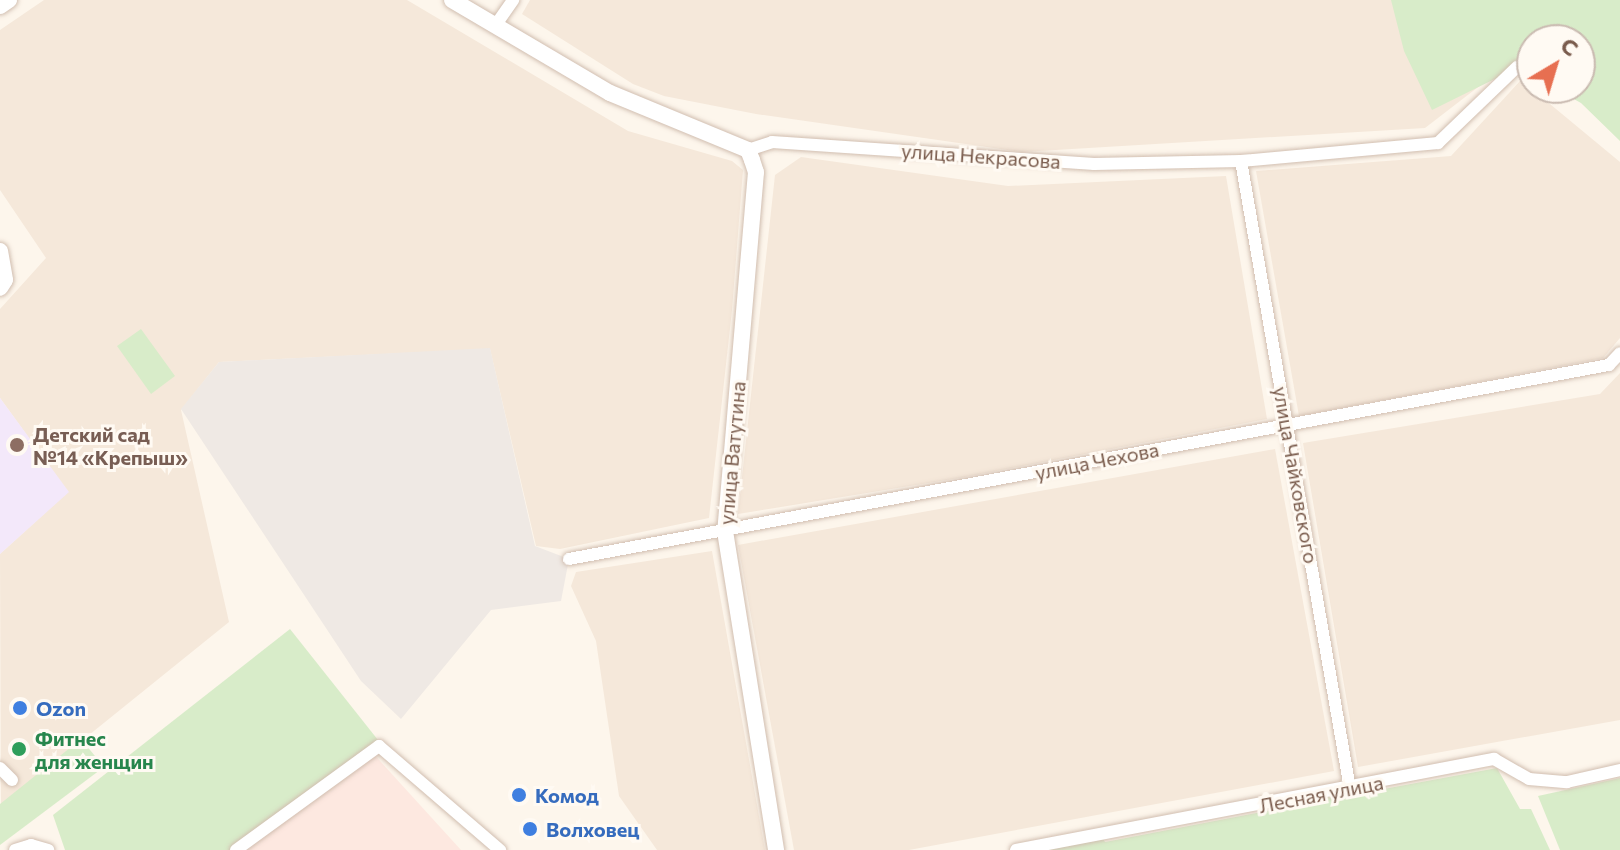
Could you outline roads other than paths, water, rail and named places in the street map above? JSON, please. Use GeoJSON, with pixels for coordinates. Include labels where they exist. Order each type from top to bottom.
{"type":"FeatureCollection","features":[{"type":"Feature","properties":{"kind":"street"},"geometry":{"type":"LineString","coordinates":[[0,6],[9,0]]}},
{"type":"Feature","properties":{"kind":"street"},"geometry":{"type":"LineString","coordinates":[[452,0],[610,93],[748,150]]}},
{"type":"Feature","properties":{"kind":"street"},"geometry":{"type":"LineString","coordinates":[[495,26],[513,0]]}},
{"type":"Feature","properties":{"kind":"street","name":"улица Некрасова"},"geometry":{"type":"LineString","coordinates":[[748,150],[772,142],[1094,164],[1241,161],[1438,143],[1516,68]]}},
{"type":"Feature","properties":{"kind":"street","name":"улица Ватутина"},"geometry":{"type":"LineString","coordinates":[[748,150],[756,172],[725,531],[776,850]]}},
{"type":"Feature","properties":{"kind":"street","name":"улица Чайковского"},"geometry":{"type":"LineString","coordinates":[[1241,161],[1350,789]]}},
{"type":"Feature","properties":{"kind":"street"},"geometry":{"type":"LineString","coordinates":[[0,251],[5,280],[0,288]]}},
{"type":"Feature","properties":{"kind":"street","name":"улица Чехова"},"geometry":{"type":"LineString","coordinates":[[569,559],[1609,365],[1620,353]]}},
{"type":"Feature","properties":{"kind":"street"},"geometry":{"type":"LineString","coordinates":[[236,850],[379,746],[500,850]]}},
{"type":"Feature","properties":{"kind":"street","name":"Лесная улица"},"geometry":{"type":"LineString","coordinates":[[1016,850],[1350,789],[1494,759],[1529,779],[1567,782],[1620,770]]}},
{"type":"Feature","properties":{"kind":"street"},"geometry":{"type":"LineString","coordinates":[[0,768],[12,780]]}},
{"type":"Feature","properties":{"kind":"street"},"geometry":{"type":"LineString","coordinates":[[15,850],[31,845],[47,848]]}},
{"type":"Feature","properties":{"kind":"place","name":"Детский сад №14 «Крепыш»"},"geometry":{"type":"Point","coordinates":[17,445]}},
{"type":"Feature","properties":{"kind":"place","name":"Ozon"},"geometry":{"type":"Point","coordinates":[20,708]}},
{"type":"Feature","properties":{"kind":"place","name":"Фитнес для женщин"},"geometry":{"type":"Point","coordinates":[19,749]}},
{"type":"Feature","properties":{"kind":"place","name":"Комод"},"geometry":{"type":"Point","coordinates":[519,795]}},
{"type":"Feature","properties":{"kind":"place","name":"Волховец"},"geometry":{"type":"Point","coordinates":[530,829]}}]}
